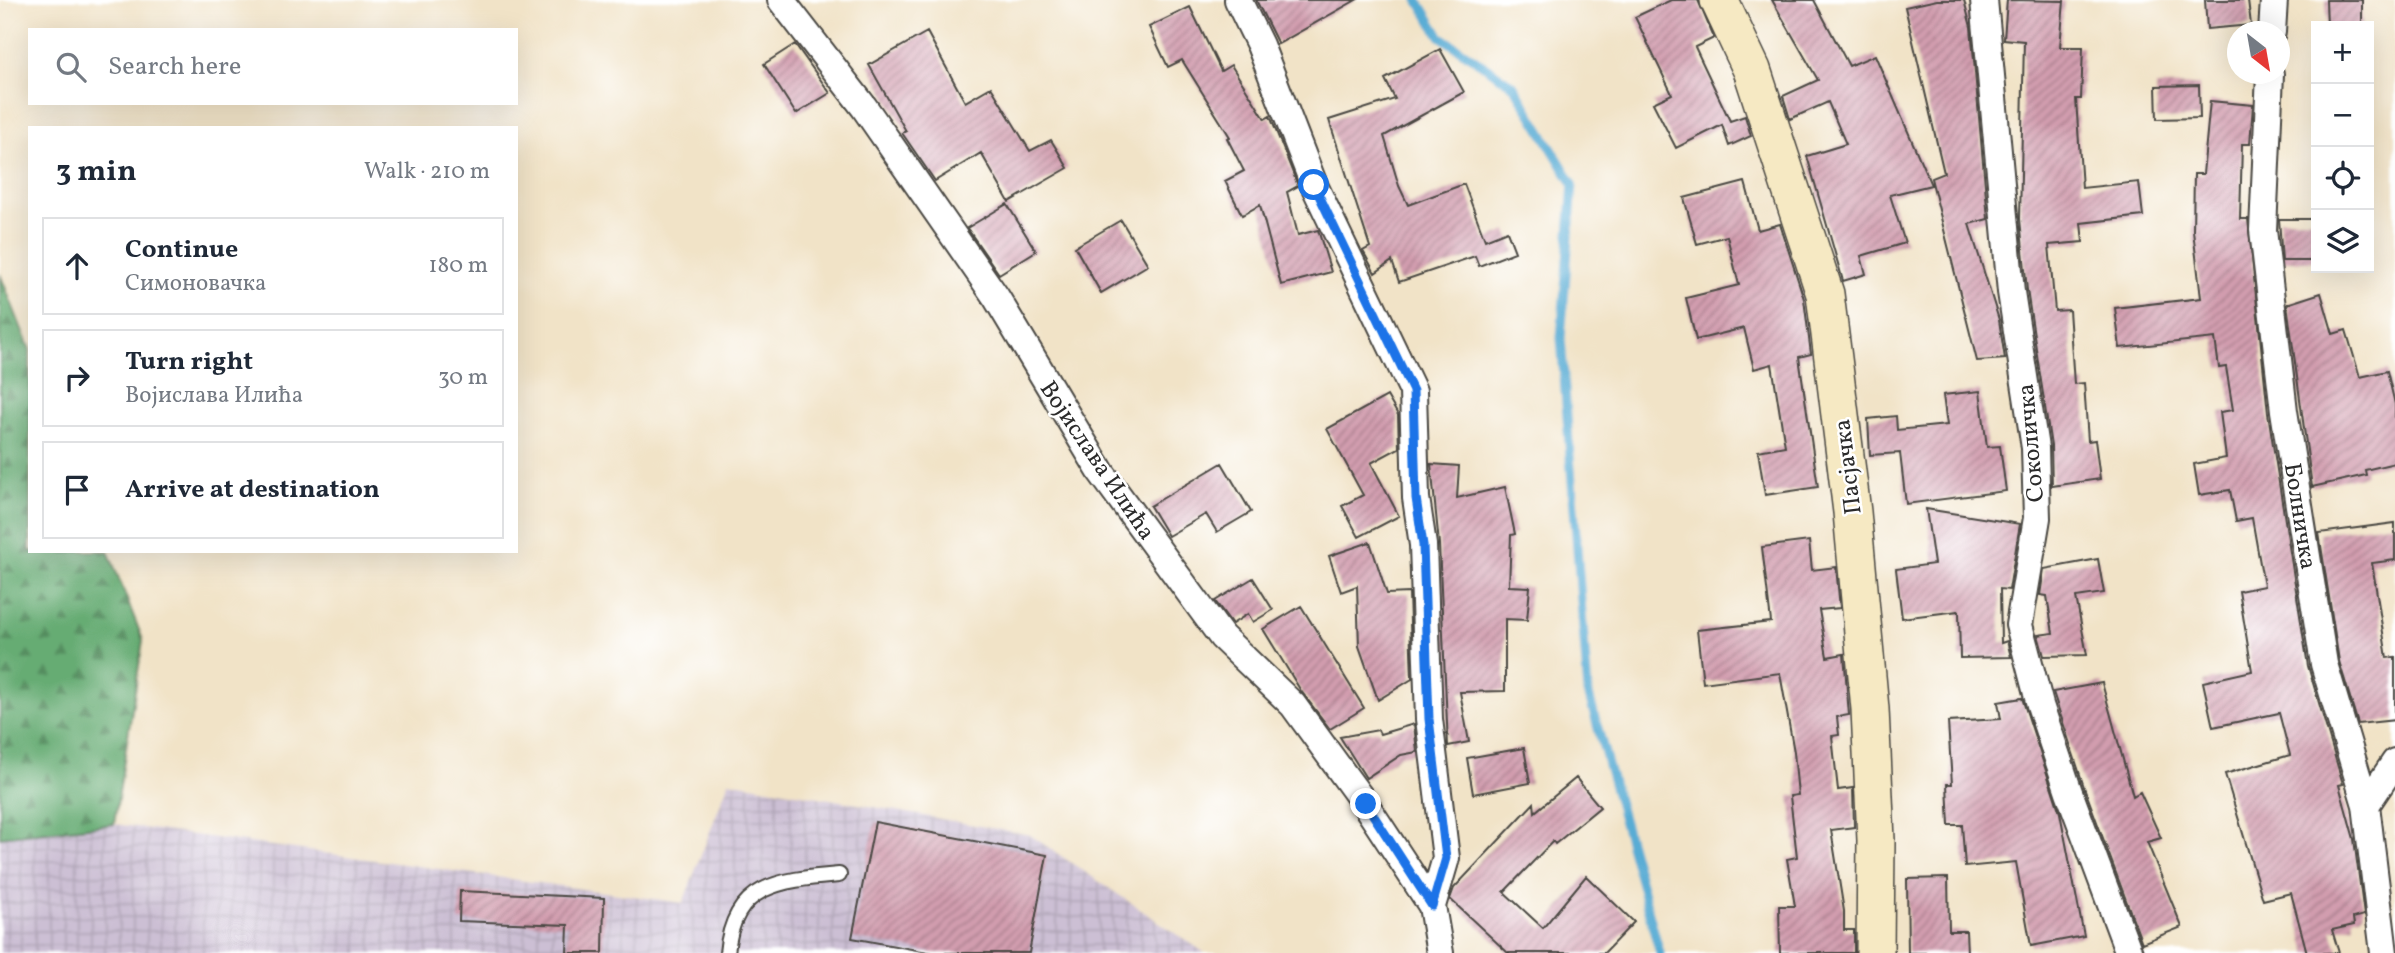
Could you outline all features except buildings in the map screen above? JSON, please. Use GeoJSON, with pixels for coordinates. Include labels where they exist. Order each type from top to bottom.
{"type":"FeatureCollection","features":[{"type":"Feature","properties":{"kind":"main road","name":"Пасјачка"},"geometry":{"type":"LineString","coordinates":[[1719,0],[1752,70],[1825,294],[1852,512],[1870,709],[1875,828],[1875,953]]}},
{"type":"Feature","properties":{"kind":"street","name":"Војислава Илића"},"geometry":{"type":"LineString","coordinates":[[781,0],[864,107],[996,297],[1101,472],[1222,637],[1293,705],[1366,804],[1432,906]]}},
{"type":"Feature","properties":{"kind":"street"},"geometry":{"type":"LineString","coordinates":[[1238,0],[1260,45],[1314,185],[1413,391],[1416,498],[1423,545],[1429,719],[1446,858],[1432,906],[1440,953]]}},
{"type":"Feature","properties":{"kind":"street","name":"Соколичка"},"geometry":{"type":"LineString","coordinates":[[1984,0],[2011,292],[2035,448],[2037,518],[2019,625],[2040,705],[2069,792],[2129,953]]}},
{"type":"Feature","properties":{"kind":"street"},"geometry":{"type":"LineString","coordinates":[[2273,21],[2274,0]]}},
{"type":"Feature","properties":{"kind":"street","name":"Болничка"},"geometry":{"type":"LineString","coordinates":[[2270,84],[2263,230],[2284,411],[2324,664],[2366,805],[2386,953]]}},
{"type":"Feature","properties":{"kind":"street"},"geometry":{"type":"LineString","coordinates":[[2366,805],[2395,762]]}},
{"type":"Feature","properties":{"kind":"street"},"geometry":{"type":"LineString","coordinates":[[2386,953],[2395,943]]}},
{"type":"Feature","properties":{"kind":"lane"},"geometry":{"type":"LineString","coordinates":[[727,953],[729,930],[736,916],[757,892],[787,880],[839,875]]}},
{"type":"Feature","properties":{"kind":"shaded area"},"geometry":{"type":"Polygon","coordinates":[[[729,781],[1030,835],[1205,953],[0,953],[0,837],[114,824],[683,903],[729,781]]]}},
{"type":"Feature","properties":{"kind":"green space"},"geometry":{"type":"Polygon","coordinates":[[[0,274],[28,345],[28,553],[109,553],[143,640],[114,824],[0,837],[0,274]]]}},
{"type":"Feature","properties":{"kind":"waterway"},"geometry":{"type":"LineString","coordinates":[[1418,0],[1440,36],[1514,86],[1573,184],[1561,338],[1588,692],[1660,953]]}},
{"type":"Feature","properties":{"kind":"route"},"geometry":{"type":"LineString","coordinates":[[1314,185],[1413,391],[1416,498],[1423,545],[1429,719],[1446,858],[1432,906],[1366,804]]}}]}
